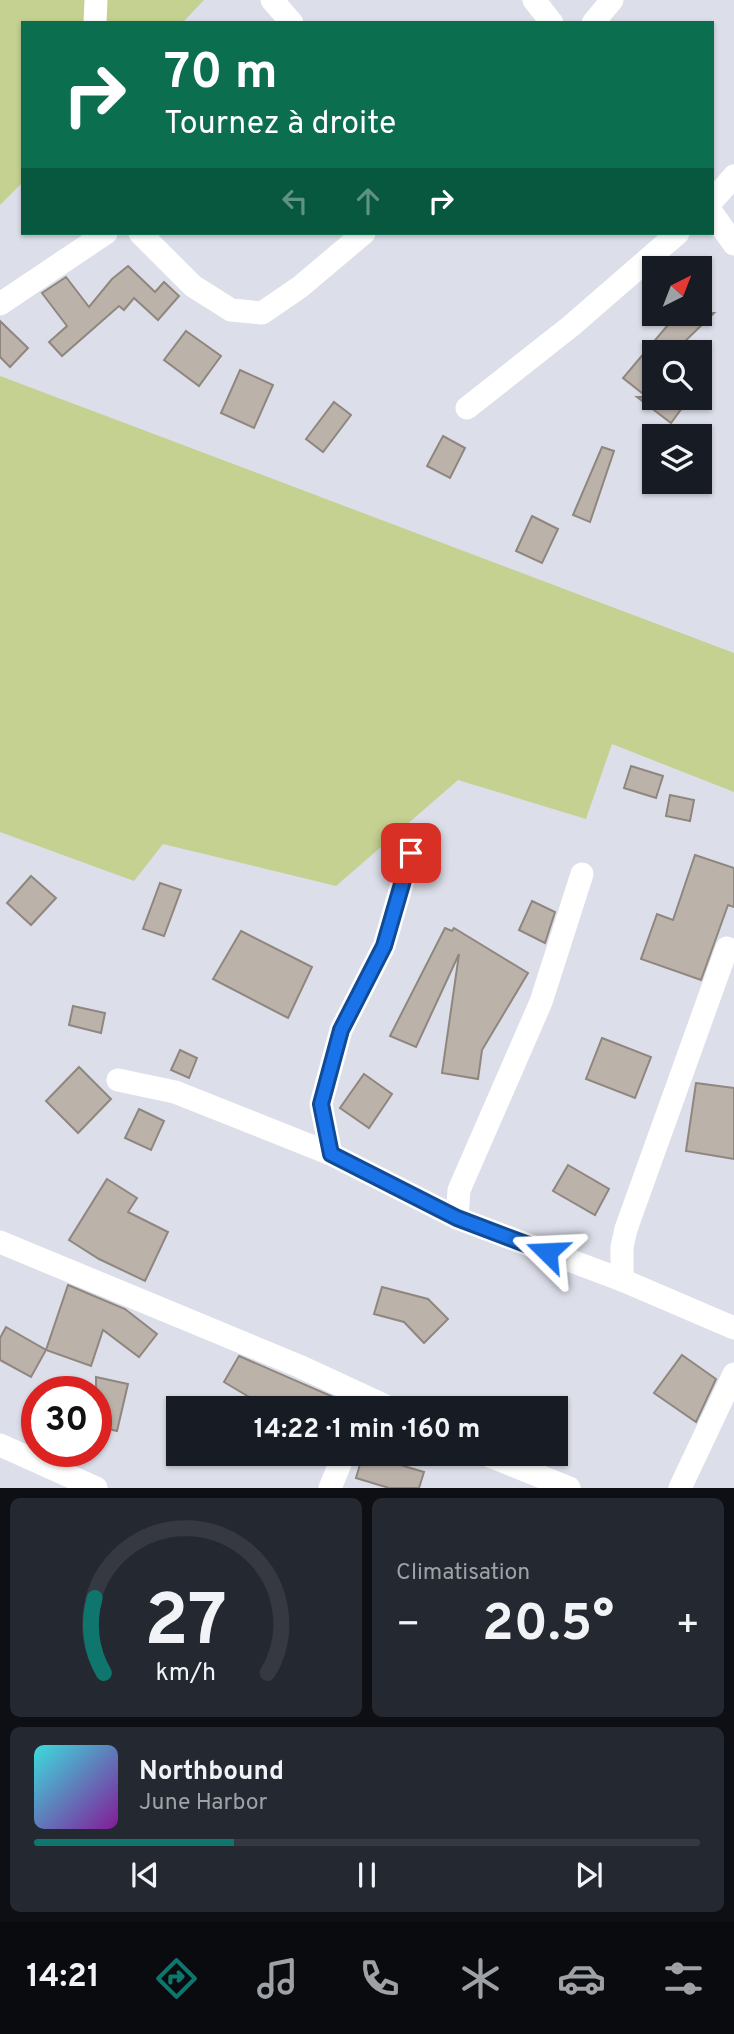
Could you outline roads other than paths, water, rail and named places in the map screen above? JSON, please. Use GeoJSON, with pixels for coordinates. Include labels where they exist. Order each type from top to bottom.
{"type":"FeatureCollection","features":[{"type":"Feature","properties":{"kind":"street"},"geometry":{"type":"LineString","coordinates":[[94,21],[96,0]]}},
{"type":"Feature","properties":{"kind":"street"},"geometry":{"type":"LineString","coordinates":[[272,0],[290,21]]}},
{"type":"Feature","properties":{"kind":"street"},"geometry":{"type":"LineString","coordinates":[[534,0],[550,21]]}},
{"type":"Feature","properties":{"kind":"street"},"geometry":{"type":"LineString","coordinates":[[595,21],[612,0]]}},
{"type":"Feature","properties":{"kind":"street"},"geometry":{"type":"LineString","coordinates":[[714,199],[734,176]]}},
{"type":"Feature","properties":{"kind":"street"},"geometry":{"type":"LineString","coordinates":[[714,216],[734,244]]}},
{"type":"Feature","properties":{"kind":"street"},"geometry":{"type":"LineString","coordinates":[[0,304],[103,235]]}},
{"type":"Feature","properties":{"kind":"street"},"geometry":{"type":"LineString","coordinates":[[142,235],[193,286],[231,310],[262,313],[300,287],[362,235]]}},
{"type":"Feature","properties":{"kind":"street"},"geometry":{"type":"LineString","coordinates":[[467,408],[571,326],[676,235]]}},
{"type":"Feature","properties":{"kind":"street"},"geometry":{"type":"LineString","coordinates":[[331,1154],[321,1104],[341,1030],[384,946],[411,853]]}},
{"type":"Feature","properties":{"kind":"street"},"geometry":{"type":"LineString","coordinates":[[457,1218],[459,1190],[541,1002],[582,874]]}},
{"type":"Feature","properties":{"kind":"street"},"geometry":{"type":"LineString","coordinates":[[622,1280],[622,1247],[626,1229],[727,948]]}},
{"type":"Feature","properties":{"kind":"street"},"geometry":{"type":"LineString","coordinates":[[118,1080],[175,1092],[331,1154],[457,1218],[622,1280],[734,1328]]}},
{"type":"Feature","properties":{"kind":"street"},"geometry":{"type":"LineString","coordinates":[[0,1242],[351,1396]]}},
{"type":"Feature","properties":{"kind":"street"},"geometry":{"type":"LineString","coordinates":[[680,1488],[734,1374]]}},
{"type":"Feature","properties":{"kind":"street"},"geometry":{"type":"LineString","coordinates":[[0,1445],[96,1488]]}},
{"type":"Feature","properties":{"kind":"street"},"geometry":{"type":"LineString","coordinates":[[330,1488],[339,1466]]}},
{"type":"Feature","properties":{"kind":"street"},"geometry":{"type":"LineString","coordinates":[[515,1466],[569,1488]]}}]}
